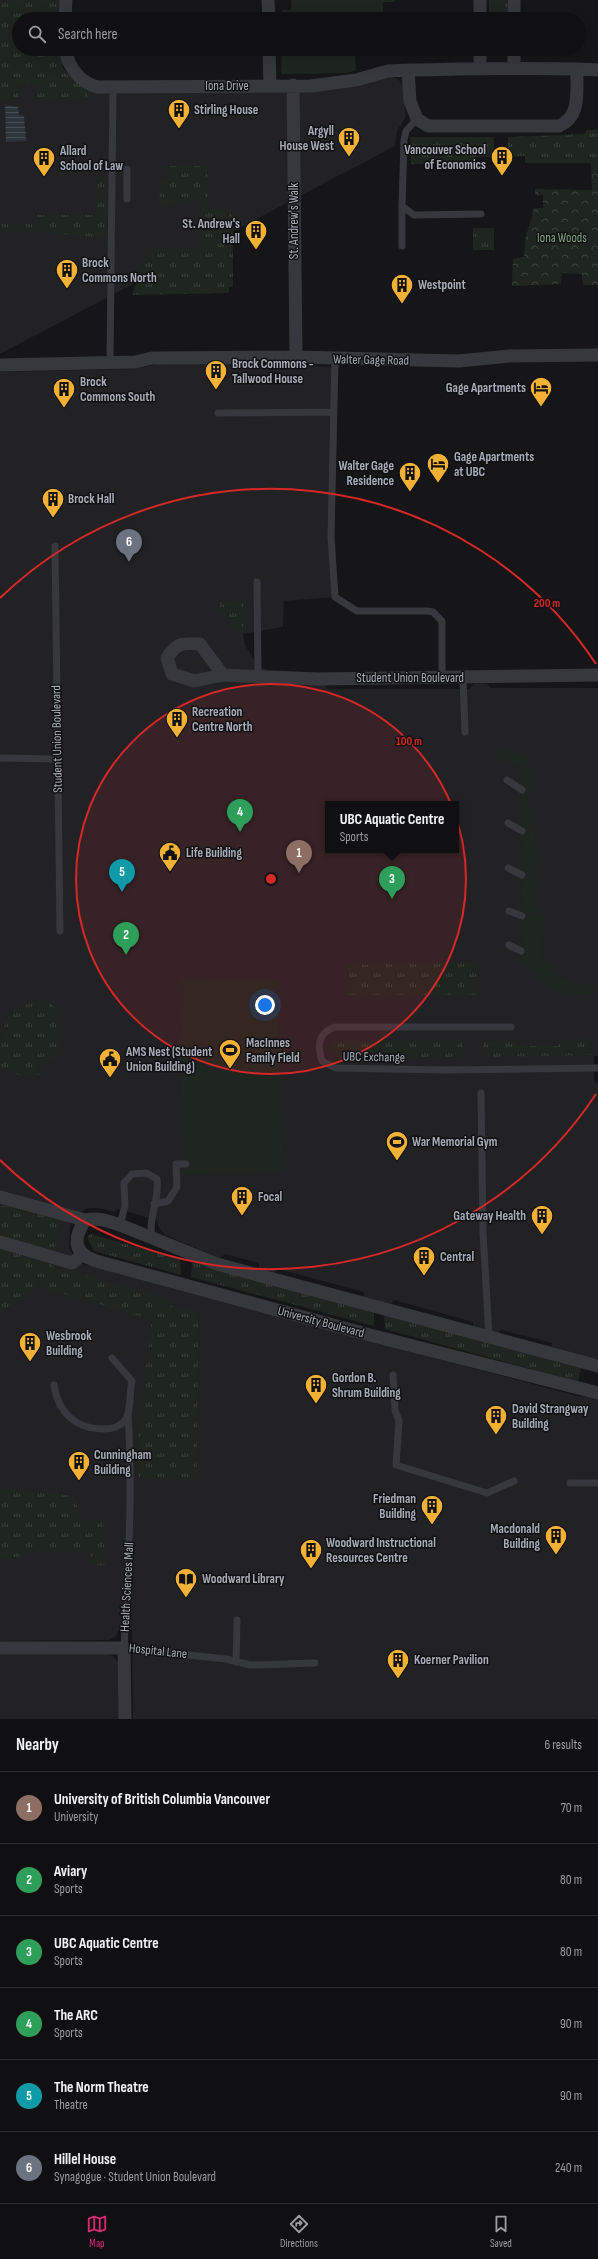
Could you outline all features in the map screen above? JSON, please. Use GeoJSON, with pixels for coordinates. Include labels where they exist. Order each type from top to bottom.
{"type":"FeatureCollection","features":[{"type":"Feature","properties":{"kind":"street"},"geometry":{"type":"LineString","coordinates":[[65,12],[66,0]]}},
{"type":"Feature","properties":{"kind":"street"},"geometry":{"type":"LineString","coordinates":[[268,0],[269,12]]}},
{"type":"Feature","properties":{"kind":"street"},"geometry":{"type":"LineString","coordinates":[[480,0],[480,12]]}},
{"type":"Feature","properties":{"kind":"street"},"geometry":{"type":"LineString","coordinates":[[514,0],[514,12]]}},
{"type":"Feature","properties":{"kind":"street","name":"Iona Drive"},"geometry":{"type":"LineString","coordinates":[[66,56],[68,63],[81,79],[97,87],[311,86],[356,80],[388,70],[514,68],[598,70]]}},
{"type":"Feature","properties":{"kind":"street"},"geometry":{"type":"LineString","coordinates":[[269,56],[270,86]]}},
{"type":"Feature","properties":{"kind":"street"},"geometry":{"type":"LineString","coordinates":[[480,56],[480,69]]}},
{"type":"Feature","properties":{"kind":"street"},"geometry":{"type":"LineString","coordinates":[[514,56],[514,68]]}},
{"type":"Feature","properties":{"kind":"street"},"geometry":{"type":"LineString","coordinates":[[408,70],[410,101],[416,119],[428,126],[435,127],[559,126],[566,123],[575,111],[577,69]]}},
{"type":"Feature","properties":{"kind":"street","name":"St. Andrew's Walk"},"geometry":{"type":"LineString","coordinates":[[293,86],[296,357]]}},
{"type":"Feature","properties":{"kind":"street","name":"Walter Gage Road"},"geometry":{"type":"LineString","coordinates":[[0,365],[134,362],[152,358],[296,357],[459,361],[509,356],[598,355]]}},
{"type":"Feature","properties":{"kind":"street","name":"Student Union Boulevard"},"geometry":{"type":"LineString","coordinates":[[223,675],[304,679],[598,675]]}},
{"type":"Feature","properties":{"kind":"street"},"geometry":{"type":"LineString","coordinates":[[0,1197],[85,1220],[94,1218],[120,1225],[218,1264],[598,1366]]}},
{"type":"Feature","properties":{"kind":"street"},"geometry":{"type":"LineString","coordinates":[[0,1242],[72,1263],[82,1255],[76,1240],[78,1232],[85,1220]]}},
{"type":"Feature","properties":{"kind":"street","name":"University Boulevard"},"geometry":{"type":"LineString","coordinates":[[82,1255],[96,1261],[277,1310],[598,1392]]}},
{"type":"Feature","properties":{"kind":"street","name":"Hospital Lane"},"geometry":{"type":"LineString","coordinates":[[0,1648],[124,1648]]}},
{"type":"Feature","properties":{"kind":"street","name":"Health Sciences Mall"},"geometry":{"type":"LineString","coordinates":[[124,1648],[125,1719]]}},
{"type":"Feature","properties":{"kind":"lane"},"geometry":{"type":"LineString","coordinates":[[110,362],[113,87]]}},
{"type":"Feature","properties":{"kind":"lane"},"geometry":{"type":"LineString","coordinates":[[402,246],[404,140],[406,131],[416,119]]}},
{"type":"Feature","properties":{"kind":"lane"},"geometry":{"type":"LineString","coordinates":[[127,169],[127,199]]}},
{"type":"Feature","properties":{"kind":"lane"},"geometry":{"type":"LineString","coordinates":[[402,206],[414,215],[481,214]]}},
{"type":"Feature","properties":{"kind":"lane"},"geometry":{"type":"LineString","coordinates":[[335,359],[333,412],[333,592],[335,598],[357,611],[427,611],[437,614],[442,621],[442,678]]}},
{"type":"Feature","properties":{"kind":"lane"},"geometry":{"type":"LineString","coordinates":[[218,413],[333,412]]}},
{"type":"Feature","properties":{"kind":"lane","name":"Student Union Boulevard"},"geometry":{"type":"LineString","coordinates":[[55,546],[60,931]]}},
{"type":"Feature","properties":{"kind":"lane"},"geometry":{"type":"LineString","coordinates":[[257,582],[258,676]]}},
{"type":"Feature","properties":{"kind":"lane"},"geometry":{"type":"LineString","coordinates":[[463,678],[465,732]]}},
{"type":"Feature","properties":{"kind":"lane"},"geometry":{"type":"LineString","coordinates":[[0,758],[58,758]]}},
{"type":"Feature","properties":{"kind":"lane"},"geometry":{"type":"LineString","coordinates":[[507,780],[522,790]]}},
{"type":"Feature","properties":{"kind":"lane"},"geometry":{"type":"LineString","coordinates":[[508,823],[522,831]]}},
{"type":"Feature","properties":{"kind":"lane"},"geometry":{"type":"LineString","coordinates":[[508,868],[522,875]]}},
{"type":"Feature","properties":{"kind":"lane"},"geometry":{"type":"LineString","coordinates":[[509,910],[522,916]]}},
{"type":"Feature","properties":{"kind":"lane"},"geometry":{"type":"LineString","coordinates":[[509,946],[521,951]]}},
{"type":"Feature","properties":{"kind":"lane","name":"UBC Exchange"},"geometry":{"type":"LineString","coordinates":[[511,1027],[335,1027],[325,1030],[321,1037],[319,1051],[322,1061],[335,1068],[443,1070],[598,1068]]}},
{"type":"Feature","properties":{"kind":"lane"},"geometry":{"type":"LineString","coordinates":[[481,1093],[483,1232],[489,1337]]}},
{"type":"Feature","properties":{"kind":"lane"},"geometry":{"type":"LineString","coordinates":[[154,1204],[168,1201],[177,1187],[176,1164],[186,1164]]}},
{"type":"Feature","properties":{"kind":"lane"},"geometry":{"type":"LineString","coordinates":[[120,1225],[125,1206],[124,1183],[132,1174],[146,1173],[157,1179],[158,1189],[150,1228],[152,1238]]}},
{"type":"Feature","properties":{"kind":"lane","name":"Health Sciences Mall"},"geometry":{"type":"LineString","coordinates":[[112,1358],[132,1381],[128,1414],[130,1448],[130,1527],[124,1648]]}},
{"type":"Feature","properties":{"kind":"lane"},"geometry":{"type":"LineString","coordinates":[[393,1375],[395,1410],[399,1421],[396,1465],[487,1493],[514,1481]]}},
{"type":"Feature","properties":{"kind":"lane"},"geometry":{"type":"LineString","coordinates":[[54,1385],[56,1399],[74,1422],[83,1427],[109,1429],[119,1426],[128,1414]]}},
{"type":"Feature","properties":{"kind":"lane"},"geometry":{"type":"LineString","coordinates":[[570,1483],[598,1483]]}},
{"type":"Feature","properties":{"kind":"lane"},"geometry":{"type":"LineString","coordinates":[[236,1662],[237,1620]]}},
{"type":"Feature","properties":{"kind":"lane","name":"Hospital Lane"},"geometry":{"type":"LineString","coordinates":[[124,1648],[250,1665],[315,1663]]}},
{"type":"Feature","properties":{"kind":"shaded area"},"geometry":{"type":"Polygon","coordinates":[[[0,0],[57,0],[33,12],[12,12],[12,56],[39,56],[61,64],[67,73],[88,87],[392,77],[399,80],[403,87],[406,116],[397,131],[395,146],[0,354],[0,0]]]}},
{"type":"Feature","properties":{"kind":"shaded area"},"geometry":{"type":"Polygon","coordinates":[[[5,105],[18,107],[19,115],[24,116],[26,141],[6,142],[5,105]]]}},
{"type":"Feature","properties":{"kind":"shaded area"},"geometry":{"type":"Polygon","coordinates":[[[159,364],[278,364],[338,367],[333,592],[335,597],[284,601],[283,627],[243,634],[245,645],[257,664],[268,671],[324,684],[328,689],[469,689],[474,684],[487,684],[491,688],[598,688],[598,1056],[594,1056],[594,1081],[598,1083],[598,1359],[552,1347],[552,1343],[501,1330],[499,1333],[473,1326],[473,1322],[394,1300],[391,1304],[364,1297],[364,1292],[278,1269],[275,1273],[259,1268],[259,1263],[225,1254],[220,1258],[165,1235],[158,1226],[157,1220],[118,1209],[114,1212],[98,1208],[88,1208],[79,1213],[72,1221],[70,1228],[69,1248],[78,1261],[83,1264],[577,1396],[598,1398],[598,1719],[133,1719],[132,1630],[119,1630],[116,1636],[109,1640],[0,1641],[0,372],[133,369],[159,364]]]}},
{"type":"Feature","properties":{"kind":"shaded area"},"geometry":{"type":"Polygon","coordinates":[[[0,1654],[108,1654],[113,1656],[118,1662],[119,1719],[0,1719],[0,1654]]]}},
{"type":"Feature","properties":{"kind":"green space"},"geometry":{"type":"Polygon","coordinates":[[[6,0],[62,0],[62,12],[12,12],[12,56],[62,56],[63,72],[87,88],[87,98],[37,101],[36,84],[18,83],[18,100],[0,101],[0,7],[6,0]]]}},
{"type":"Feature","properties":{"kind":"green space"},"geometry":{"type":"Polygon","coordinates":[[[291,0],[395,0],[395,2],[383,2],[383,12],[282,12],[282,10],[291,10],[291,0]]]}},
{"type":"Feature","properties":{"kind":"green space"},"geometry":{"type":"Polygon","coordinates":[[[489,0],[507,0],[507,12],[489,12],[489,0]]]}},
{"type":"Feature","properties":{"kind":"green space"},"geometry":{"type":"Polygon","coordinates":[[[282,56],[355,56],[356,70],[347,73],[281,74],[282,56]]]}},
{"type":"Feature","properties":{"kind":"green space"},"geometry":{"type":"Polygon","coordinates":[[[587,130],[598,130],[598,163],[525,163],[525,156],[508,157],[508,137],[585,134],[587,130]]]}},
{"type":"Feature","properties":{"kind":"green space"},"geometry":{"type":"Polygon","coordinates":[[[410,137],[494,137],[494,157],[475,157],[475,164],[411,164],[410,137]]]}},
{"type":"Feature","properties":{"kind":"green space","name":"Iona Woods"},"geometry":{"type":"Polygon","coordinates":[[[591,163],[598,163],[598,285],[583,285],[582,274],[562,273],[561,284],[512,286],[513,259],[524,257],[525,240],[534,208],[543,208],[543,195],[535,195],[535,189],[592,190],[591,163]]]}},
{"type":"Feature","properties":{"kind":"green space"},"geometry":{"type":"Polygon","coordinates":[[[168,166],[207,166],[208,210],[230,210],[233,218],[233,287],[229,287],[229,293],[132,295],[149,248],[201,248],[201,200],[192,198],[159,207],[159,179],[168,179],[168,166]]]}},
{"type":"Feature","properties":{"kind":"green space"},"geometry":{"type":"Polygon","coordinates":[[[97,177],[105,177],[106,238],[43,232],[0,232],[0,224],[36,224],[37,215],[98,215],[97,177]]]}},
{"type":"Feature","properties":{"kind":"green space"},"geometry":{"type":"Polygon","coordinates":[[[473,228],[494,228],[494,250],[473,250],[473,228]]]}},
{"type":"Feature","properties":{"kind":"green space"},"geometry":{"type":"Polygon","coordinates":[[[220,601],[243,602],[243,636],[220,611],[220,601]]]}},
{"type":"Feature","properties":{"kind":"green space"},"geometry":{"type":"Polygon","coordinates":[[[495,748],[525,755],[532,780],[528,801],[541,871],[533,901],[545,921],[542,955],[553,965],[552,973],[572,984],[593,985],[593,994],[555,993],[521,959],[520,764],[495,758],[495,748]]]}},
{"type":"Feature","properties":{"kind":"green space"},"geometry":{"type":"Polygon","coordinates":[[[476,963],[477,995],[348,995],[348,965],[476,963]]]}},
{"type":"Feature","properties":{"kind":"green space","name":"MacInnes Family Field"},"geometry":{"type":"Polygon","coordinates":[[[179,979],[277,980],[283,1172],[184,1174],[179,979]]]}},
{"type":"Feature","properties":{"kind":"green space"},"geometry":{"type":"Polygon","coordinates":[[[45,1000],[59,1010],[61,1056],[40,1064],[39,1075],[23,1075],[4,1069],[0,1065],[0,1052],[3,1029],[7,1020],[12,1013],[20,1007],[45,1000]]]}},
{"type":"Feature","properties":{"kind":"green space"},"geometry":{"type":"Polygon","coordinates":[[[591,1039],[592,1055],[483,1057],[483,1041],[514,1041],[520,1046],[558,1046],[563,1040],[591,1039]]]}},
{"type":"Feature","properties":{"kind":"green space"},"geometry":{"type":"Polygon","coordinates":[[[463,1040],[463,1057],[337,1057],[331,1053],[330,1049],[335,1041],[463,1040]]]}},
{"type":"Feature","properties":{"kind":"green space"},"geometry":{"type":"Polygon","coordinates":[[[0,1206],[61,1219],[51,1266],[165,1299],[167,1305],[198,1313],[197,1480],[139,1478],[138,1431],[152,1320],[38,1286],[0,1314],[0,1206]]]}},
{"type":"Feature","properties":{"kind":"green space"},"geometry":{"type":"Polygon","coordinates":[[[90,1234],[180,1259],[181,1275],[94,1251],[87,1238],[90,1234]]]}},
{"type":"Feature","properties":{"kind":"green space"},"geometry":{"type":"Polygon","coordinates":[[[192,1262],[374,1312],[374,1326],[191,1277],[192,1262]]]}},
{"type":"Feature","properties":{"kind":"green space"},"geometry":{"type":"Polygon","coordinates":[[[384,1315],[581,1367],[578,1382],[385,1329],[384,1315]]]}},
{"type":"Feature","properties":{"kind":"green space"},"geometry":{"type":"Polygon","coordinates":[[[0,1489],[75,1496],[80,1519],[103,1520],[105,1565],[92,1565],[91,1553],[21,1551],[19,1558],[0,1558],[0,1489]]]}},
{"type":"Feature","properties":{"kind":"place","name":"Stirling House"},"geometry":{"type":"Point","coordinates":[179,130]}},
{"type":"Feature","properties":{"kind":"place","name":"Argyll House West"},"geometry":{"type":"Point","coordinates":[349,158]}},
{"type":"Feature","properties":{"kind":"place","name":"Vancouver School of Economics"},"geometry":{"type":"Point","coordinates":[502,176]}},
{"type":"Feature","properties":{"kind":"place","name":"Allard School of Law"},"geometry":{"type":"Point","coordinates":[44,178]}},
{"type":"Feature","properties":{"kind":"place","name":"St. Andrew's Hall"},"geometry":{"type":"Point","coordinates":[256,250]}},
{"type":"Feature","properties":{"kind":"place","name":"Brock Commons North"},"geometry":{"type":"Point","coordinates":[67,290]}},
{"type":"Feature","properties":{"kind":"place","name":"Westpoint"},"geometry":{"type":"Point","coordinates":[402,304]}},
{"type":"Feature","properties":{"kind":"place","name":"Brock Commons - Tallwood House"},"geometry":{"type":"Point","coordinates":[216,390]}},
{"type":"Feature","properties":{"kind":"place","name":"Brock Commons South"},"geometry":{"type":"Point","coordinates":[64,408]}},
{"type":"Feature","properties":{"kind":"place","name":"Gage Apartments"},"geometry":{"type":"Point","coordinates":[541,408]}},
{"type":"Feature","properties":{"kind":"place","name":"Gage Apartments at UBC"},"geometry":{"type":"Point","coordinates":[438,484]}},
{"type":"Feature","properties":{"kind":"place","name":"Walter Gage Residence"},"geometry":{"type":"Point","coordinates":[410,492]}},
{"type":"Feature","properties":{"kind":"place","name":"Brock Hall"},"geometry":{"type":"Point","coordinates":[53,518]}},
{"type":"Feature","properties":{"kind":"place","name":"Hillel House"},"geometry":{"type":"Point","coordinates":[129,562]}},
{"type":"Feature","properties":{"kind":"place","name":"Recreation Centre North"},"geometry":{"type":"Point","coordinates":[177,738]}},
{"type":"Feature","properties":{"kind":"place","name":"The ARC"},"geometry":{"type":"Point","coordinates":[240,832]}},
{"type":"Feature","properties":{"kind":"place","name":"Life Building"},"geometry":{"type":"Point","coordinates":[170,872]}},
{"type":"Feature","properties":{"kind":"place","name":"University of British Columbia Vancouver"},"geometry":{"type":"Point","coordinates":[299,873]}},
{"type":"Feature","properties":{"kind":"place","name":"The Norm Theatre"},"geometry":{"type":"Point","coordinates":[122,892]}},
{"type":"Feature","properties":{"kind":"place","name":"UBC Aquatic Centre"},"geometry":{"type":"Point","coordinates":[392,899]}},
{"type":"Feature","properties":{"kind":"place","name":"Aviary"},"geometry":{"type":"Point","coordinates":[126,955]}},
{"type":"Feature","properties":{"kind":"place","name":"MacInnes Family Field"},"geometry":{"type":"Point","coordinates":[230,1070]}},
{"type":"Feature","properties":{"kind":"place","name":"AMS Nest (Student Union Building)"},"geometry":{"type":"Point","coordinates":[110,1078]}},
{"type":"Feature","properties":{"kind":"place","name":"War Memorial Gym"},"geometry":{"type":"Point","coordinates":[397,1162]}},
{"type":"Feature","properties":{"kind":"place","name":"Focal"},"geometry":{"type":"Point","coordinates":[242,1216]}},
{"type":"Feature","properties":{"kind":"place","name":"Gateway Health"},"geometry":{"type":"Point","coordinates":[542,1236]}},
{"type":"Feature","properties":{"kind":"place","name":"Central"},"geometry":{"type":"Point","coordinates":[424,1276]}},
{"type":"Feature","properties":{"kind":"place","name":"Wesbrook Building"},"geometry":{"type":"Point","coordinates":[30,1362]}},
{"type":"Feature","properties":{"kind":"place","name":"Gordon B. Shrum Building"},"geometry":{"type":"Point","coordinates":[316,1404]}},
{"type":"Feature","properties":{"kind":"place","name":"David Strangway Building"},"geometry":{"type":"Point","coordinates":[496,1436]}},
{"type":"Feature","properties":{"kind":"place","name":"Cunningham Building"},"geometry":{"type":"Point","coordinates":[79,1482]}},
{"type":"Feature","properties":{"kind":"place","name":"Friedman Building"},"geometry":{"type":"Point","coordinates":[432,1526]}},
{"type":"Feature","properties":{"kind":"place","name":"Macdonald Building"},"geometry":{"type":"Point","coordinates":[556,1556]}},
{"type":"Feature","properties":{"kind":"place","name":"Woodward Instructional Resources Centre"},"geometry":{"type":"Point","coordinates":[311,1570]}},
{"type":"Feature","properties":{"kind":"place","name":"Woodward Library"},"geometry":{"type":"Point","coordinates":[186,1598]}},
{"type":"Feature","properties":{"kind":"place","name":"Koerner Pavilion"},"geometry":{"type":"Point","coordinates":[398,1680]}}]}
